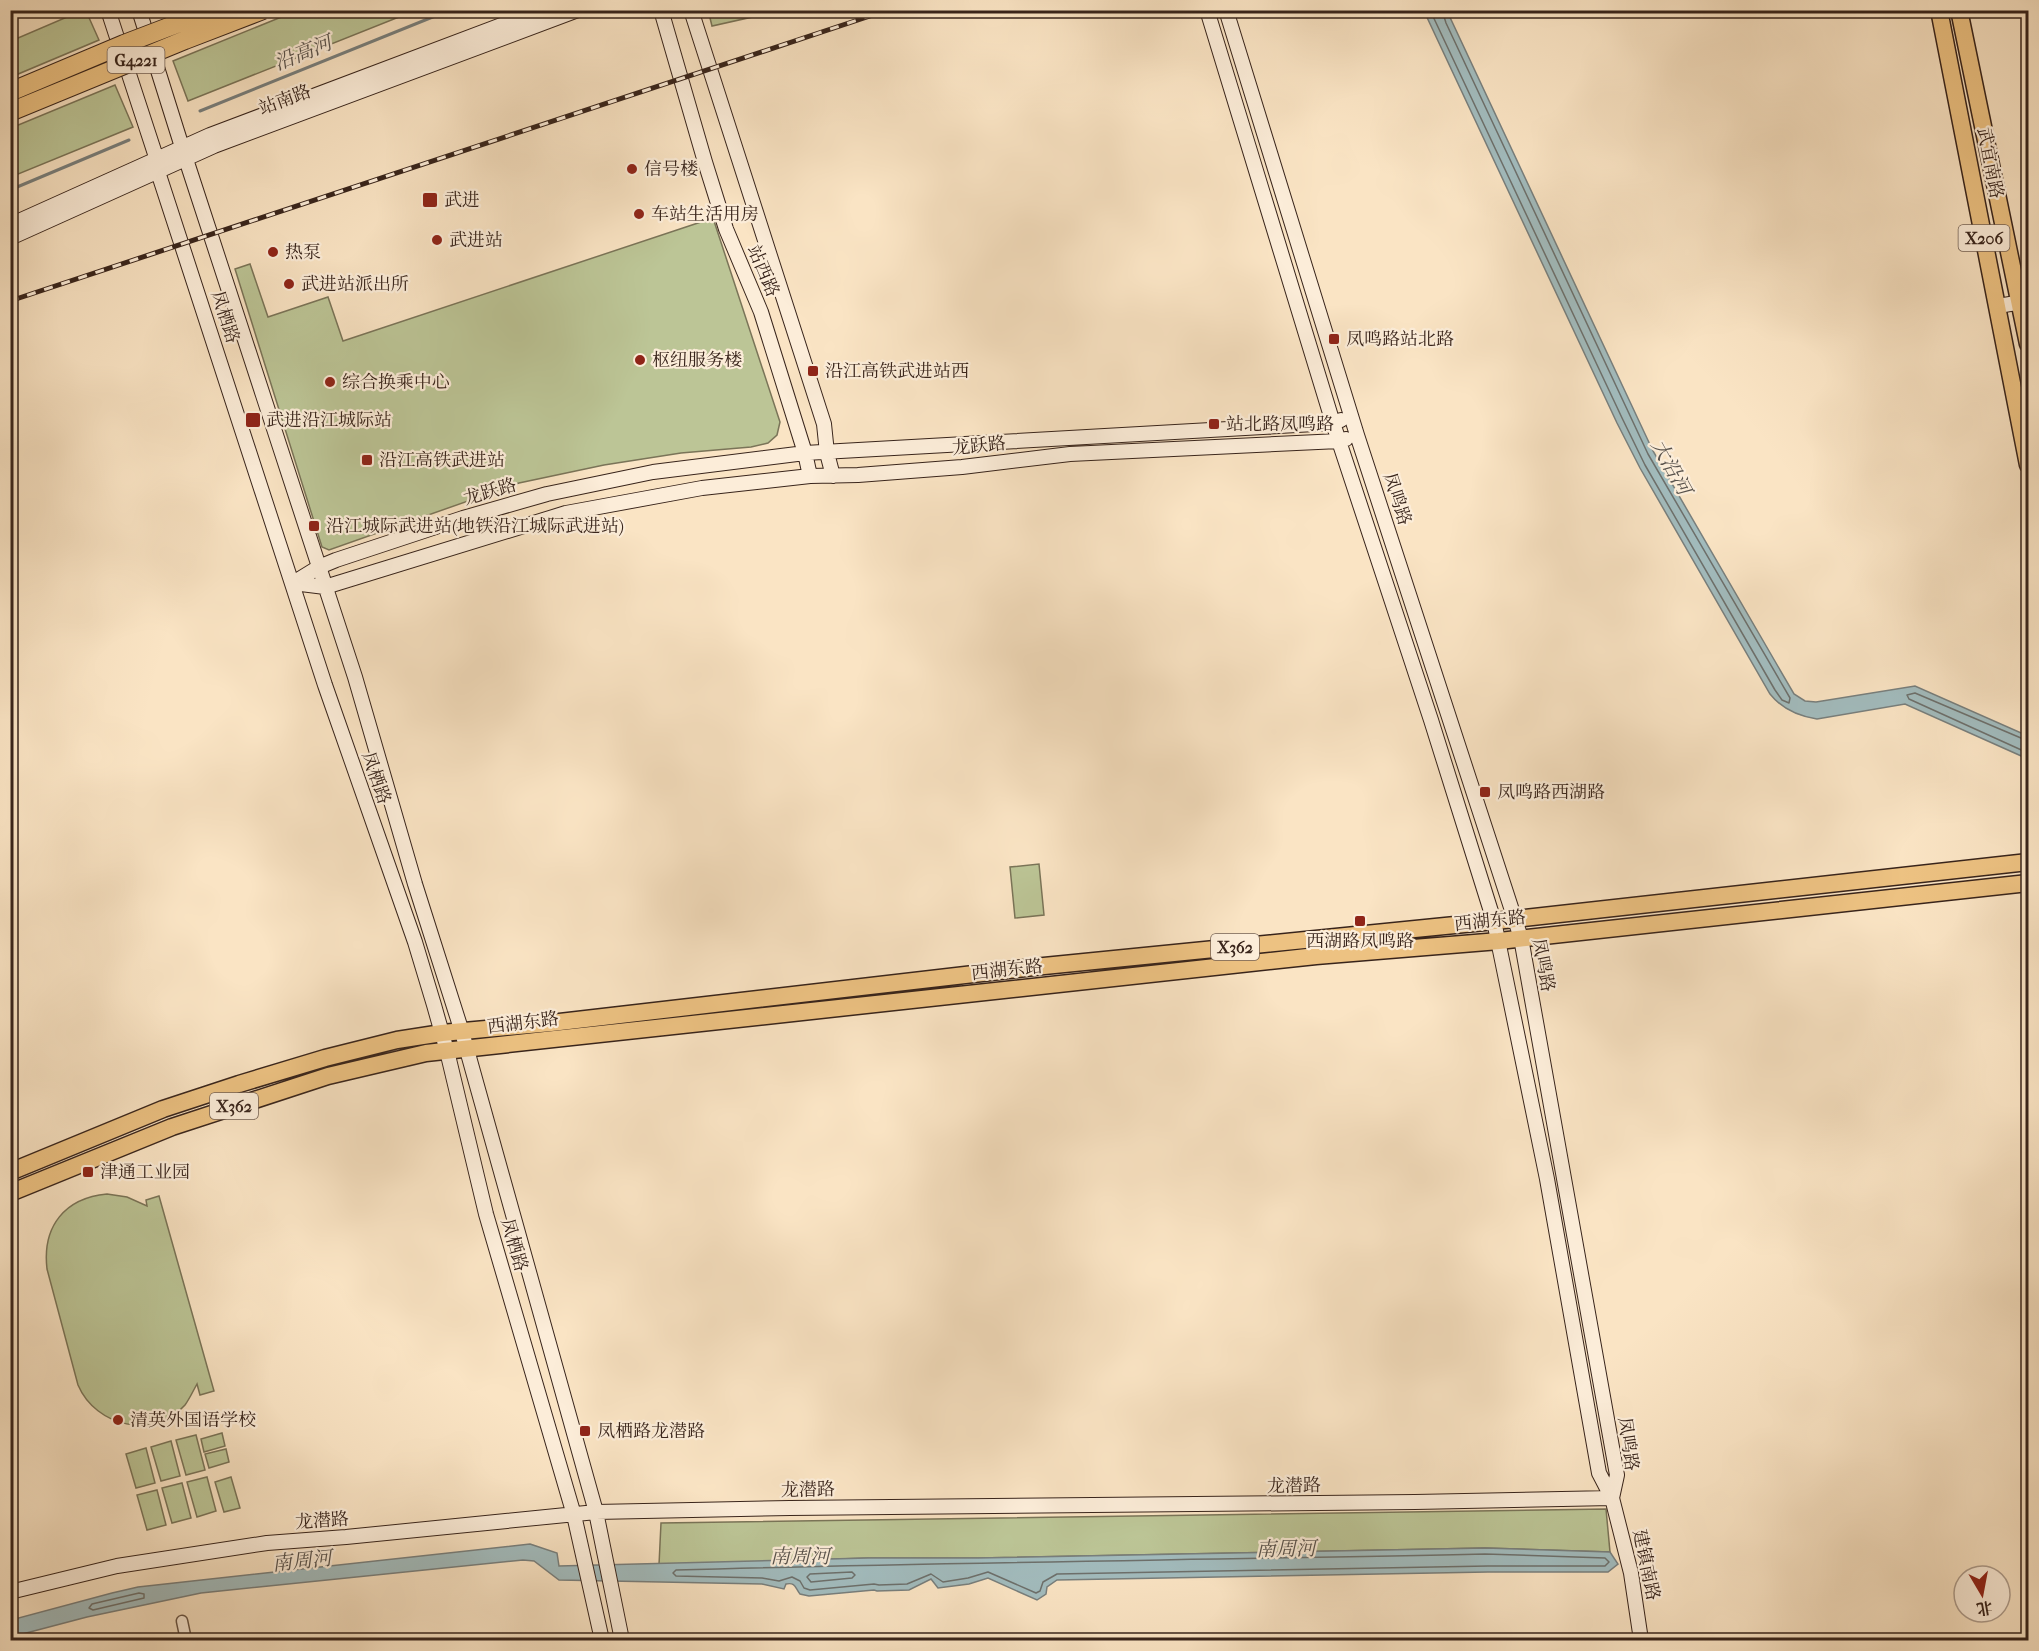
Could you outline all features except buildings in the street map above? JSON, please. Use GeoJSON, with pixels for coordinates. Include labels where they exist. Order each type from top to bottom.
{"type":"FeatureCollection","features":[{"type":"Feature","properties":{"kind":"highway","name":"G4221"},"geometry":{"type":"LineString","coordinates":[[10,92],[124,44],[213,10]]}},
{"type":"Feature","properties":{"kind":"highway","name":"G4221"},"geometry":{"type":"LineString","coordinates":[[10,112],[263,10]]}},
{"type":"Feature","properties":{"kind":"main road","name":"武宜南路"},"geometry":{"type":"LineString","coordinates":[[1939,10],[2028,465]]}},
{"type":"Feature","properties":{"kind":"main road","name":"武宜南路"},"geometry":{"type":"LineString","coordinates":[[1959,10],[2025,302],[2028,344]]}},
{"type":"Feature","properties":{"kind":"main road","name":"西湖东路"},"geometry":{"type":"LineString","coordinates":[[10,1172],[163,1108],[228,1087],[325,1058],[397,1040],[442,1033],[1023,968],[1515,919],[2028,862]]}},
{"type":"Feature","properties":{"kind":"main road","name":"西湖东路"},"geometry":{"type":"LineString","coordinates":[[10,1193],[172,1126],[328,1076],[426,1053],[1316,956],[1499,941],[2028,883]]}},
{"type":"Feature","properties":{"kind":"street","name":"凤栖路"},"geometry":{"type":"LineString","coordinates":[[108,10],[325,685],[415,942],[447,1051],[486,1214],[574,1515],[602,1641]]}},
{"type":"Feature","properties":{"kind":"street","name":"凤栖路"},"geometry":{"type":"LineString","coordinates":[[139,10],[355,677],[415,884],[462,1032],[596,1512],[622,1641]]}},
{"type":"Feature","properties":{"kind":"street","name":"站南路"},"geometry":{"type":"LineString","coordinates":[[10,238],[157,166],[210,135],[541,10]]}},
{"type":"Feature","properties":{"kind":"street","name":"站南路"},"geometry":{"type":"LineString","coordinates":[[184,152],[578,10]]}},
{"type":"Feature","properties":{"kind":"street","name":"站西路"},"geometry":{"type":"LineString","coordinates":[[661,10],[726,229],[761,312],[810,476]]}},
{"type":"Feature","properties":{"kind":"street","name":"站西路"},"geometry":{"type":"LineString","coordinates":[[691,10],[824,424],[827,453],[833,476]]}},
{"type":"Feature","properties":{"kind":"street","name":"凤鸣路"},"geometry":{"type":"LineString","coordinates":[[1207,10],[1333,423],[1494,921],[1547,1179],[1599,1473],[1612,1498]]}},
{"type":"Feature","properties":{"kind":"street","name":"凤鸣路"},"geometry":{"type":"LineString","coordinates":[[1226,10],[1357,435],[1521,938],[1617,1475],[1612,1498]]}},
{"type":"Feature","properties":{"kind":"street","name":"站南路"},"geometry":{"type":"LineString","coordinates":[[10,225],[157,166]]}},
{"type":"Feature","properties":{"kind":"street"},"geometry":{"type":"LineString","coordinates":[[1998,306],[2025,302]]}},
{"type":"Feature","properties":{"kind":"street","name":"龙跃路"},"geometry":{"type":"LineString","coordinates":[[293,583],[319,567],[463,518],[546,494],[653,472],[805,453],[1333,423],[1351,416]]}},
{"type":"Feature","properties":{"kind":"street","name":"龙跃路"},"geometry":{"type":"LineString","coordinates":[[293,583],[325,587],[566,513],[702,488],[810,476],[962,467],[1070,454],[1339,441],[1357,435]]}},
{"type":"Feature","properties":{"kind":"street","name":"龙潜路"},"geometry":{"type":"LineString","coordinates":[[10,1592],[117,1566],[267,1543],[596,1512],[790,1508],[1391,1503],[1612,1498]]}},
{"type":"Feature","properties":{"kind":"street","name":"建镇南路"},"geometry":{"type":"LineString","coordinates":[[1612,1498],[1631,1573],[1641,1641]]}},
{"type":"Feature","properties":{"kind":"street"},"geometry":{"type":"LineString","coordinates":[[182,1621],[186,1641]]}},
{"type":"Feature","properties":{"kind":"green space"},"geometry":{"type":"Polygon","coordinates":[[[708,10],[779,10],[779,11],[712,26],[708,10]]]}},
{"type":"Feature","properties":{"kind":"green space"},"geometry":{"type":"Polygon","coordinates":[[[81,11],[86,11],[99,40],[11,77],[11,41],[81,11]]]}},
{"type":"Feature","properties":{"kind":"green space"},"geometry":{"type":"Polygon","coordinates":[[[296,11],[414,11],[188,101],[173,61],[296,11]]]}},
{"type":"Feature","properties":{"kind":"green space"},"geometry":{"type":"Polygon","coordinates":[[[115,85],[133,127],[11,177],[11,128],[115,85]]]}},
{"type":"Feature","properties":{"kind":"green space"},"geometry":{"type":"Polygon","coordinates":[[[713,218],[780,422],[777,435],[768,443],[604,465],[519,483],[329,550],[322,547],[235,269],[250,264],[268,317],[328,297],[343,341],[713,218]]]}},
{"type":"Feature","properties":{"kind":"green space"},"geometry":{"type":"Polygon","coordinates":[[[1039,864],[1044,915],[1015,918],[1010,867],[1039,864]]]}},
{"type":"Feature","properties":{"kind":"green space"},"geometry":{"type":"Polygon","coordinates":[[[107,1194],[127,1197],[147,1206],[146,1200],[159,1196],[214,1391],[200,1395],[197,1384],[185,1405],[172,1416],[158,1423],[127,1424],[112,1419],[98,1411],[86,1399],[78,1385],[47,1269],[48,1240],[59,1217],[79,1201],[107,1194]]]}},
{"type":"Feature","properties":{"kind":"green space"},"geometry":{"type":"Polygon","coordinates":[[[222,1433],[225,1446],[204,1452],[201,1439],[222,1433]]]}},
{"type":"Feature","properties":{"kind":"green space"},"geometry":{"type":"Polygon","coordinates":[[[196,1435],[205,1470],[186,1475],[176,1440],[196,1435]]]}},
{"type":"Feature","properties":{"kind":"green space"},"geometry":{"type":"Polygon","coordinates":[[[171,1441],[180,1476],[161,1481],[151,1447],[171,1441]]]}},
{"type":"Feature","properties":{"kind":"green space"},"geometry":{"type":"Polygon","coordinates":[[[146,1448],[155,1483],[136,1488],[126,1454],[146,1448]]]}},
{"type":"Feature","properties":{"kind":"green space"},"geometry":{"type":"Polygon","coordinates":[[[226,1449],[229,1462],[209,1468],[205,1454],[226,1449]]]}},
{"type":"Feature","properties":{"kind":"green space"},"geometry":{"type":"Polygon","coordinates":[[[207,1477],[216,1511],[197,1517],[187,1482],[207,1477]]]}},
{"type":"Feature","properties":{"kind":"green space"},"geometry":{"type":"Polygon","coordinates":[[[231,1477],[240,1508],[224,1512],[215,1482],[231,1477]]]}},
{"type":"Feature","properties":{"kind":"green space"},"geometry":{"type":"Polygon","coordinates":[[[182,1483],[191,1518],[172,1523],[162,1488],[182,1483]]]}},
{"type":"Feature","properties":{"kind":"green space"},"geometry":{"type":"Polygon","coordinates":[[[157,1490],[166,1525],[147,1530],[137,1495],[157,1490]]]}},
{"type":"Feature","properties":{"kind":"green space"},"geometry":{"type":"Polygon","coordinates":[[[1606,1509],[1610,1552],[1485,1548],[868,1558],[659,1565],[661,1523],[1606,1509]]]}},
{"type":"Feature","properties":{"kind":"water"},"geometry":{"type":"Polygon","coordinates":[[[1424,11],[1447,11],[1653,451],[1794,694],[1805,701],[1816,702],[1915,686],[2028,736],[2028,759],[1905,704],[1817,719],[1790,711],[1770,694],[1640,468],[1617,423],[1424,11]]]}},
{"type":"Feature","properties":{"kind":"water"},"geometry":{"type":"Polygon","coordinates":[[[530,1544],[557,1553],[559,1566],[868,1558],[1485,1548],[1610,1552],[1618,1564],[1608,1572],[1057,1580],[1047,1587],[1046,1594],[1037,1600],[988,1578],[969,1584],[938,1588],[931,1579],[909,1590],[874,1590],[809,1596],[800,1594],[792,1584],[786,1584],[784,1589],[762,1584],[559,1580],[534,1561],[523,1560],[201,1593],[87,1617],[11,1637],[11,1620],[138,1587],[530,1544]]]}},
{"type":"Feature","properties":{"kind":"waterway","name":"沿高河"},"geometry":{"type":"LineString","coordinates":[[200,111],[450,10]]}},
{"type":"Feature","properties":{"kind":"waterway","name":"沿高河"},"geometry":{"type":"LineString","coordinates":[[10,190],[129,140]]}},
{"type":"Feature","properties":{"kind":"railway"},"geometry":{"type":"LineString","coordinates":[[10,301],[888,10]]}},
{"type":"Feature","properties":{"kind":"place","name":"信号楼"},"geometry":{"type":"Point","coordinates":[632,169]}},
{"type":"Feature","properties":{"kind":"place","name":"武进"},"geometry":{"type":"Point","coordinates":[430,200]}},
{"type":"Feature","properties":{"kind":"place","name":"车站生活用房"},"geometry":{"type":"Point","coordinates":[639,214]}},
{"type":"Feature","properties":{"kind":"place","name":"武进站"},"geometry":{"type":"Point","coordinates":[437,240]}},
{"type":"Feature","properties":{"kind":"place","name":"热泵"},"geometry":{"type":"Point","coordinates":[273,252]}},
{"type":"Feature","properties":{"kind":"place","name":"武进站派出所"},"geometry":{"type":"Point","coordinates":[289,284]}},
{"type":"Feature","properties":{"kind":"place","name":"凤鸣路站北路"},"geometry":{"type":"Point","coordinates":[1334,339]}},
{"type":"Feature","properties":{"kind":"place","name":"枢纽服务楼"},"geometry":{"type":"Point","coordinates":[640,360]}},
{"type":"Feature","properties":{"kind":"place","name":"沿江高铁武进站西"},"geometry":{"type":"Point","coordinates":[813,371]}},
{"type":"Feature","properties":{"kind":"place","name":"综合换乘中心"},"geometry":{"type":"Point","coordinates":[330,382]}},
{"type":"Feature","properties":{"kind":"place","name":"武进沿江城际站"},"geometry":{"type":"Point","coordinates":[253,420]}},
{"type":"Feature","properties":{"kind":"place","name":"站北路凤鸣路"},"geometry":{"type":"Point","coordinates":[1214,424]}},
{"type":"Feature","properties":{"kind":"place","name":"沿江高铁武进站"},"geometry":{"type":"Point","coordinates":[367,460]}},
{"type":"Feature","properties":{"kind":"place","name":"沿江城际武进站(地铁沿江城际武进站)"},"geometry":{"type":"Point","coordinates":[314,526]}},
{"type":"Feature","properties":{"kind":"place","name":"凤鸣路西湖路"},"geometry":{"type":"Point","coordinates":[1485,792]}},
{"type":"Feature","properties":{"kind":"place","name":"西湖路凤鸣路"},"geometry":{"type":"Point","coordinates":[1360,921]}},
{"type":"Feature","properties":{"kind":"place","name":"津通工业园"},"geometry":{"type":"Point","coordinates":[88,1172]}},
{"type":"Feature","properties":{"kind":"place","name":"清英外国语学校"},"geometry":{"type":"Point","coordinates":[118,1420]}},
{"type":"Feature","properties":{"kind":"place","name":"凤栖路龙潜路"},"geometry":{"type":"Point","coordinates":[585,1431]}},
{"type":"Feature","properties":{"kind":"water label","name":"大沿河"},"geometry":{"type":"Point","coordinates":[1671,467]}},
{"type":"Feature","properties":{"kind":"water label","name":"南周河"},"geometry":{"type":"Point","coordinates":[1286,1549]}},
{"type":"Feature","properties":{"kind":"water label","name":"南周河"},"geometry":{"type":"Point","coordinates":[800,1556]}},
{"type":"Feature","properties":{"kind":"water label","name":"南周河"},"geometry":{"type":"Point","coordinates":[302,1561]}}]}
